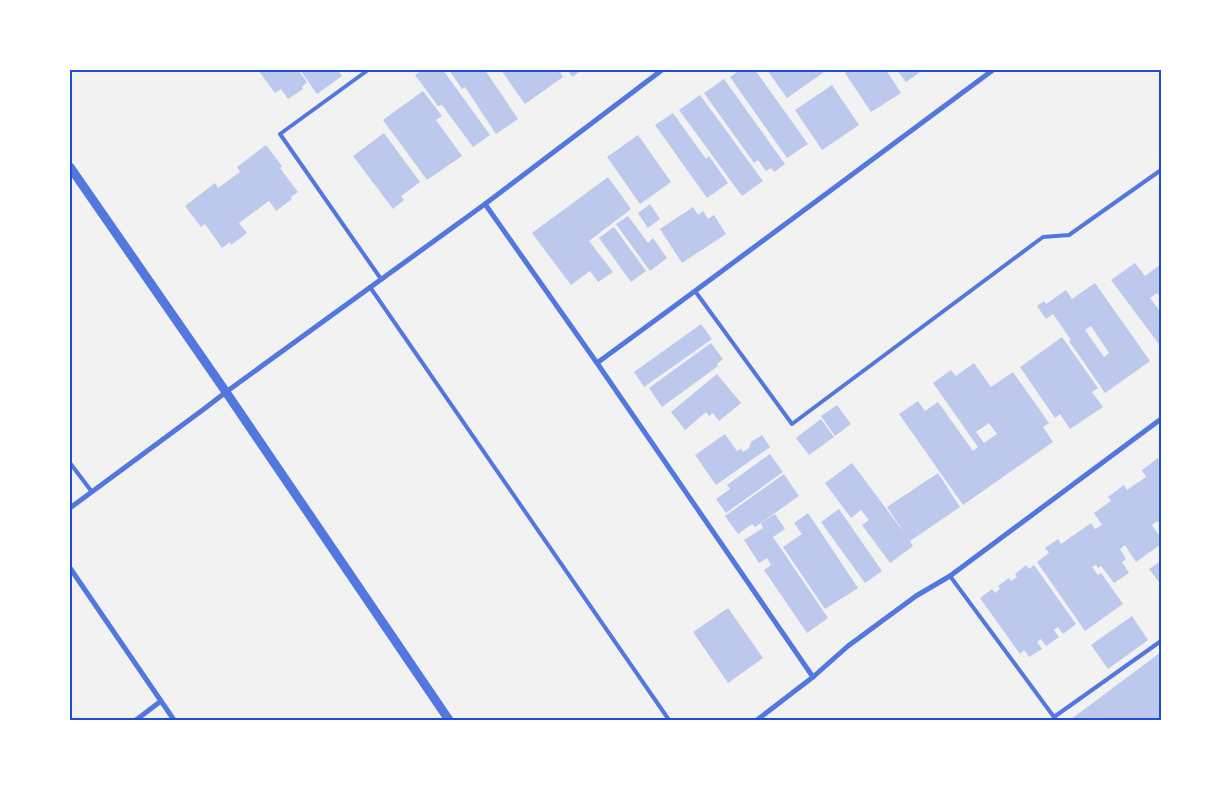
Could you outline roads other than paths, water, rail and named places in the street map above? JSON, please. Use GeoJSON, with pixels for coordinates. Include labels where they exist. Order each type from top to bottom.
{"type":"FeatureCollection","features":[{"type":"Feature","properties":{"kind":"street"},"geometry":{"type":"LineString","coordinates":[[70,508],[485,204],[662,70]]}},
{"type":"Feature","properties":{"kind":"street"},"geometry":{"type":"LineString","coordinates":[[597,363],[992,70]]}},
{"type":"Feature","properties":{"kind":"street"},"geometry":{"type":"LineString","coordinates":[[70,167],[450,720]]}},
{"type":"Feature","properties":{"kind":"street"},"geometry":{"type":"LineString","coordinates":[[485,204],[597,363],[813,678]]}},
{"type":"Feature","properties":{"kind":"street"},"geometry":{"type":"LineString","coordinates":[[757,720],[813,678],[848,646],[916,596],[950,576],[1161,419]]}},
{"type":"Feature","properties":{"kind":"street"},"geometry":{"type":"LineString","coordinates":[[70,568],[174,720]]}},
{"type":"Feature","properties":{"kind":"street"},"geometry":{"type":"LineString","coordinates":[[136,720],[161,701]]}},
{"type":"Feature","properties":{"kind":"lane"},"geometry":{"type":"LineString","coordinates":[[368,70],[280,134],[381,279]]}},
{"type":"Feature","properties":{"kind":"lane"},"geometry":{"type":"LineString","coordinates":[[695,291],[792,424],[1043,238],[1069,235],[1159,172],[1161,178]]}},
{"type":"Feature","properties":{"kind":"lane"},"geometry":{"type":"LineString","coordinates":[[370,287],[669,720]]}},
{"type":"Feature","properties":{"kind":"lane"},"geometry":{"type":"LineString","coordinates":[[70,463],[92,492]]}},
{"type":"Feature","properties":{"kind":"lane"},"geometry":{"type":"LineString","coordinates":[[950,576],[1055,718],[1161,641]]}}]}
